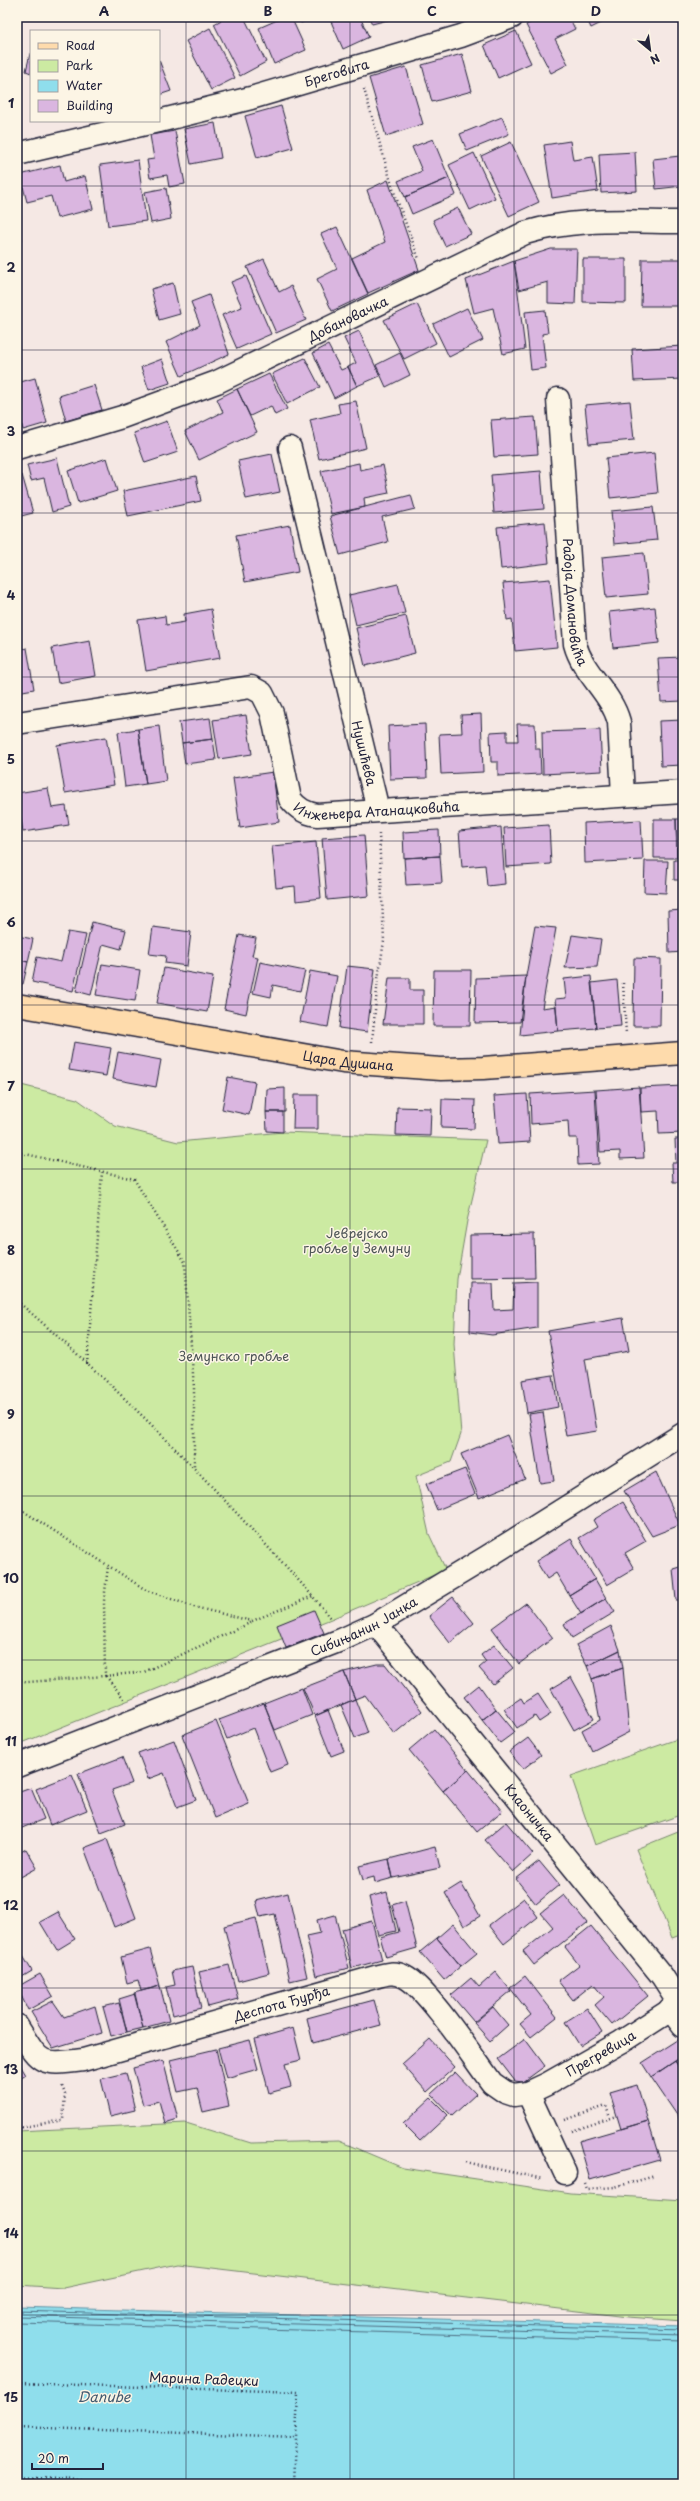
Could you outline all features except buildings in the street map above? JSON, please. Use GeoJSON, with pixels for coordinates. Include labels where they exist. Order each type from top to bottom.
{"type":"FeatureCollection","features":[{"type":"Feature","properties":{"kind":"main road","name":"Цара Душана"},"geometry":{"type":"LineString","coordinates":[[17,1005],[289,1054],[441,1069],[483,1068],[683,1053]]}},
{"type":"Feature","properties":{"kind":"street","name":"Бреговита"},"geometry":{"type":"LineString","coordinates":[[160,121],[251,98],[358,67],[460,36],[512,17]]}},
{"type":"Feature","properties":{"kind":"street","name":"Бреговита"},"geometry":{"type":"LineString","coordinates":[[17,154],[154,122]]}},
{"type":"Feature","properties":{"kind":"street","name":"Добановачка"},"geometry":{"type":"LineString","coordinates":[[17,448],[122,417],[217,382],[525,233],[543,228],[596,222],[683,222]]}},
{"type":"Feature","properties":{"kind":"street","name":"Радоја Домановића"},"geometry":{"type":"LineString","coordinates":[[558,399],[575,644],[584,662],[605,691],[616,711],[623,795]]}},
{"type":"Feature","properties":{"kind":"street","name":"Нушићева"},"geometry":{"type":"LineString","coordinates":[[290,448],[378,810]]}},
{"type":"Feature","properties":{"kind":"street","name":"Инжењера Атанацковића"},"geometry":{"type":"LineString","coordinates":[[17,723],[251,687],[262,693],[268,701],[287,788],[296,807],[307,814],[317,815],[683,792]]}},
{"type":"Feature","properties":{"kind":"street","name":"Сибињанин Јанка"},"geometry":{"type":"LineString","coordinates":[[17,1766],[341,1640],[376,1624],[487,1557],[683,1434]]}},
{"type":"Feature","properties":{"kind":"street","name":"Клаоничка"},"geometry":{"type":"LineString","coordinates":[[376,1624],[662,1976],[678,2005],[683,2026]]}},
{"type":"Feature","properties":{"kind":"street","name":"Деспота Ђурђа"},"geometry":{"type":"LineString","coordinates":[[53,2064],[83,2060],[375,1977],[397,1973],[412,1981],[426,1996],[492,2083],[505,2092],[521,2094]]}},
{"type":"Feature","properties":{"kind":"street","name":"Прегревица"},"geometry":{"type":"LineString","coordinates":[[521,2094],[548,2084],[621,2042],[678,2005]]}},
{"type":"Feature","properties":{"kind":"street"},"geometry":{"type":"LineString","coordinates":[[17,2026],[38,2058],[53,2064]]}},
{"type":"Feature","properties":{"kind":"street"},"geometry":{"type":"LineString","coordinates":[[521,2094],[556,2130],[566,2178]]}},
{"type":"Feature","properties":{"kind":"path"},"geometry":{"type":"LineString","coordinates":[[358,67],[393,189],[426,280]]}},
{"type":"Feature","properties":{"kind":"path"},"geometry":{"type":"LineString","coordinates":[[370,1063],[378,979],[384,940],[378,810]]}},
{"type":"Feature","properties":{"kind":"path"},"geometry":{"type":"LineString","coordinates":[[623,983],[626,1038]]}},
{"type":"Feature","properties":{"kind":"path"},"geometry":{"type":"LineString","coordinates":[[17,1152],[134,1179],[185,1262],[194,1388],[194,1467]]}},
{"type":"Feature","properties":{"kind":"path"},"geometry":{"type":"LineString","coordinates":[[87,1364],[102,1172]]}},
{"type":"Feature","properties":{"kind":"path"},"geometry":{"type":"LineString","coordinates":[[17,1301],[87,1364],[194,1467],[313,1596],[331,1619],[341,1640]]}},
{"type":"Feature","properties":{"kind":"path"},"geometry":{"type":"LineString","coordinates":[[17,1507],[146,1590],[194,1607],[252,1621]]}},
{"type":"Feature","properties":{"kind":"path"},"geometry":{"type":"LineString","coordinates":[[108,1566],[104,1601],[105,1676],[121,1692],[137,1719]]}},
{"type":"Feature","properties":{"kind":"path"},"geometry":{"type":"LineString","coordinates":[[17,1679],[28,1682],[144,1672],[252,1621],[313,1596]]}},
{"type":"Feature","properties":{"kind":"path"},"geometry":{"type":"LineString","coordinates":[[17,2128],[63,2120],[65,2094],[53,2064]]}},
{"type":"Feature","properties":{"kind":"path"},"geometry":{"type":"LineString","coordinates":[[556,2130],[606,2106],[610,2118]]}},
{"type":"Feature","properties":{"kind":"path"},"geometry":{"type":"LineString","coordinates":[[556,2130],[617,2116]]}},
{"type":"Feature","properties":{"kind":"path"},"geometry":{"type":"LineString","coordinates":[[465,2162],[566,2178],[587,2189],[615,2187],[655,2176]]}},
{"type":"Feature","properties":{"kind":"path","name":"Марина Радецки"},"geometry":{"type":"LineString","coordinates":[[17,2383],[298,2392],[294,2484]]}},
{"type":"Feature","properties":{"kind":"path"},"geometry":{"type":"LineString","coordinates":[[17,2427],[296,2436]]}},
{"type":"Feature","properties":{"kind":"path"},"geometry":{"type":"LineString","coordinates":[[17,2477],[157,2484]]}},
{"type":"Feature","properties":{"kind":"green space","name":"Земунско гробље"},"geometry":{"type":"Polygon","coordinates":[[[17,1084],[77,1099],[115,1126],[178,1142],[283,1132],[486,1140],[467,1221],[457,1279],[454,1344],[461,1434],[451,1462],[416,1476],[429,1534],[446,1570],[331,1619],[17,1745],[17,1084]]]}},
{"type":"Feature","properties":{"kind":"green space"},"geometry":{"type":"Polygon","coordinates":[[[683,1737],[683,1814],[595,1845],[571,1776],[683,1737]]]}},
{"type":"Feature","properties":{"kind":"green space"},"geometry":{"type":"Polygon","coordinates":[[[683,1830],[683,1934],[672,1938],[636,1849],[683,1830]]]}},
{"type":"Feature","properties":{"kind":"green space"},"geometry":{"type":"Polygon","coordinates":[[[186,2123],[251,2143],[339,2141],[403,2168],[570,2193],[683,2200],[683,2321],[628,2317],[177,2264],[63,2288],[17,2285],[17,2131],[186,2123]]]}},
{"type":"Feature","properties":{"kind":"water","name":"Danube"},"geometry":{"type":"Polygon","coordinates":[[[17,2307],[683,2326],[683,2484],[17,2484],[17,2307]]]}},
{"type":"Feature","properties":{"kind":"park label","name":"Јеврејско гробље у Земуну"},"geometry":{"type":"Point","coordinates":[357,1240]}}]}
